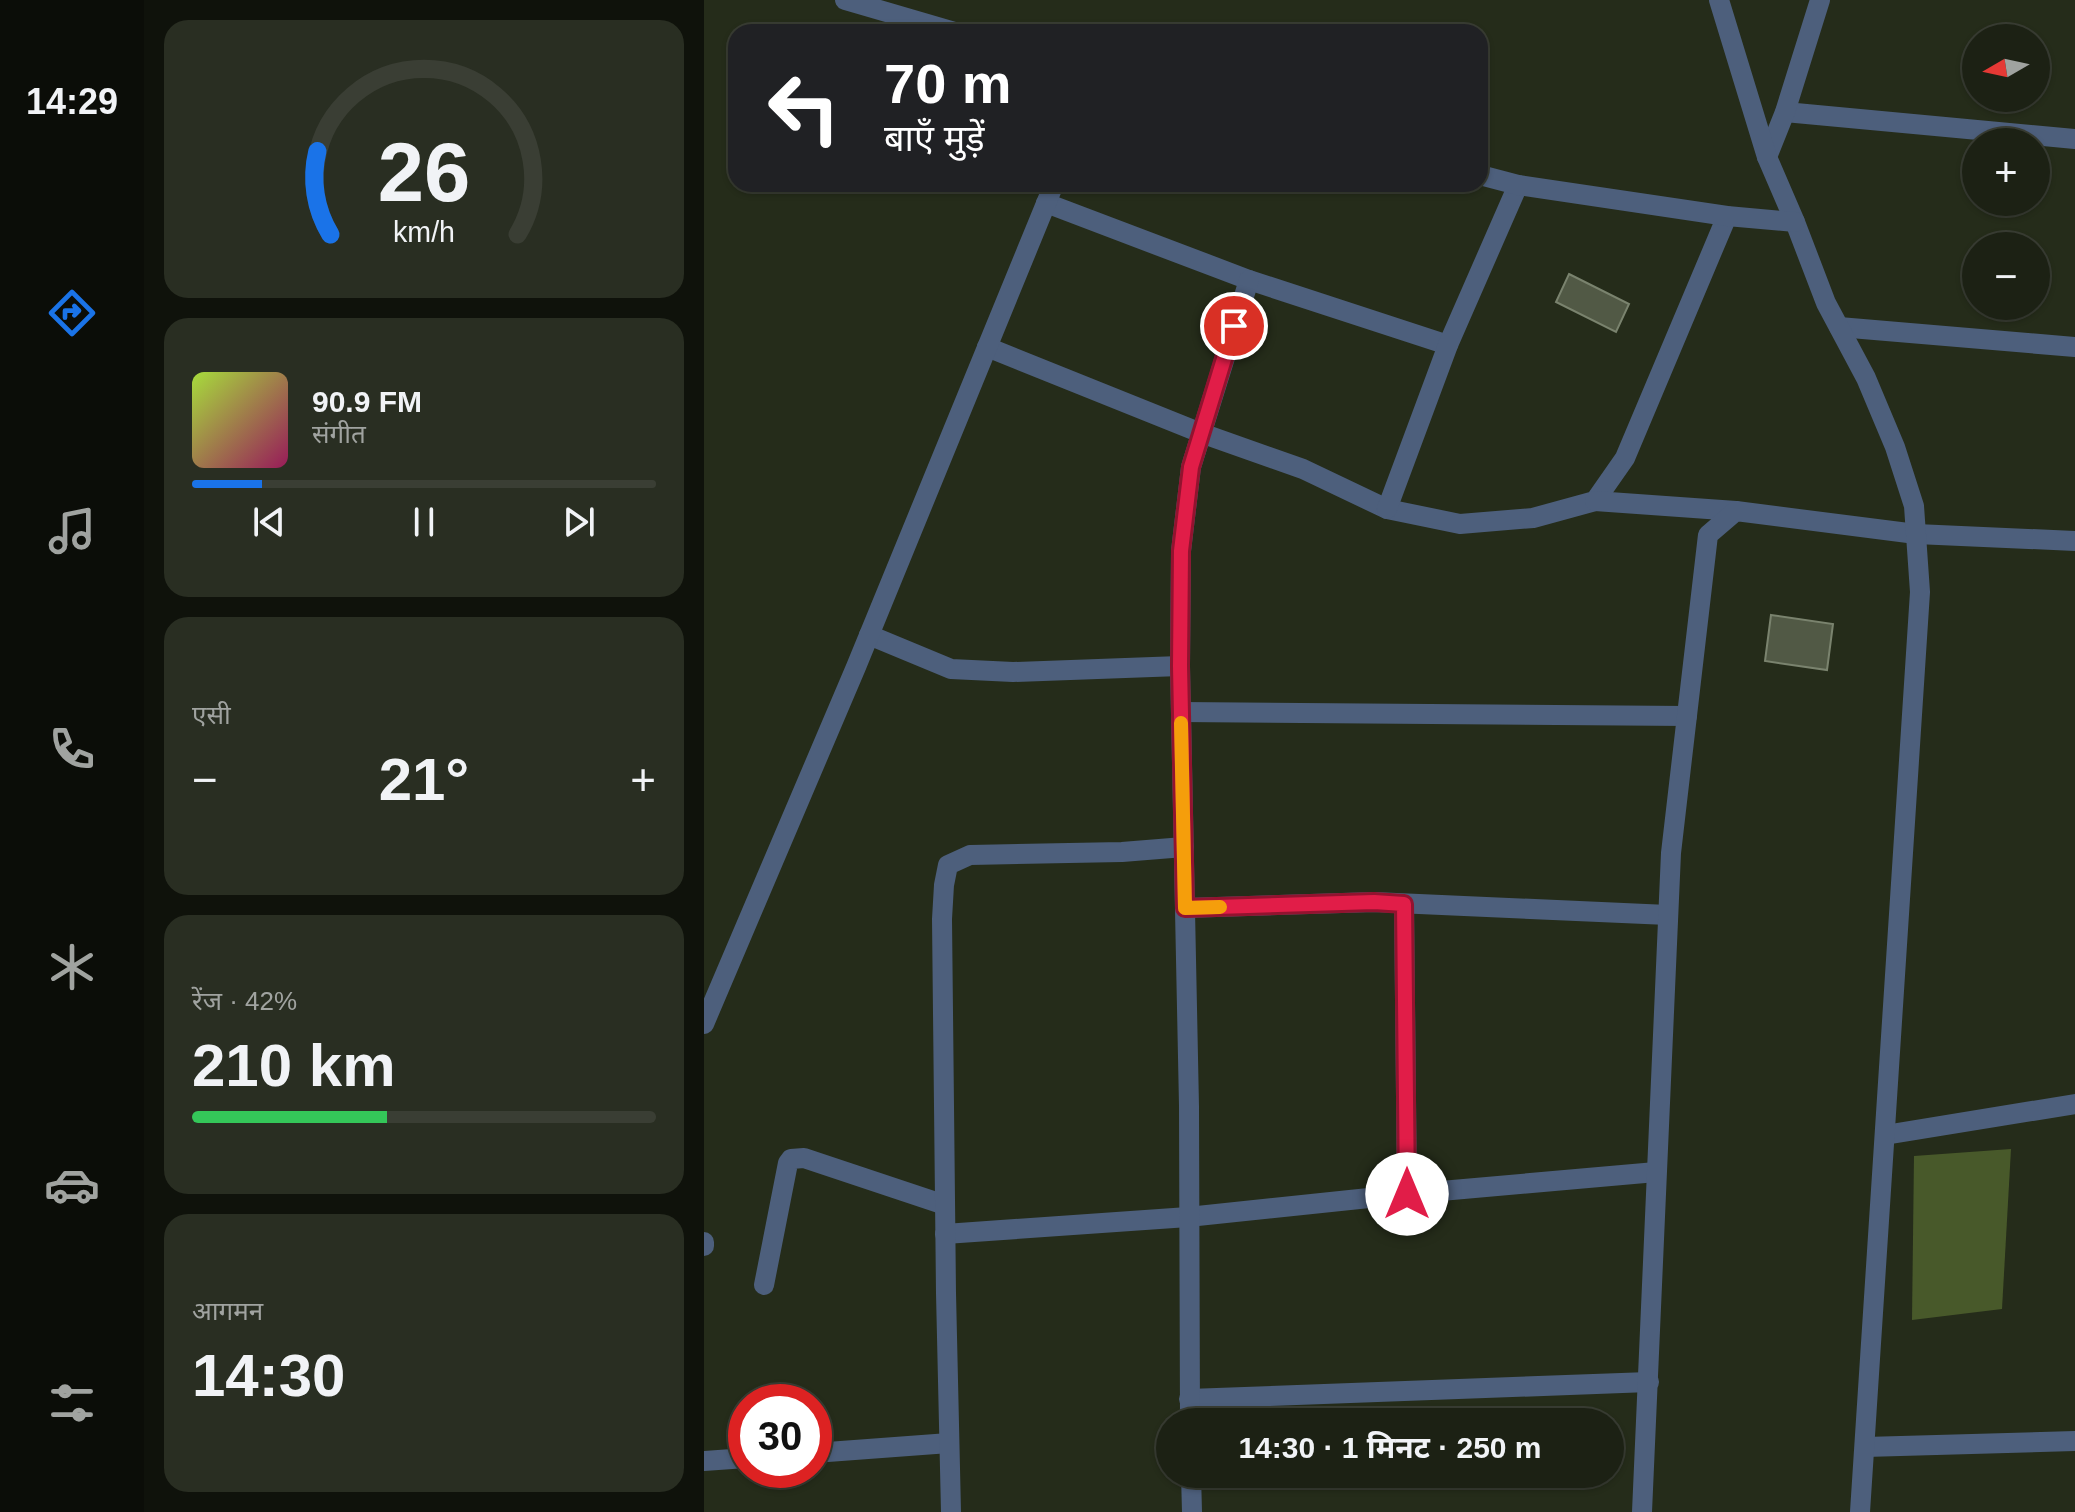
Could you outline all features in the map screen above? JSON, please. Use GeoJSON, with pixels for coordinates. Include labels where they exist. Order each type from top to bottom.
{"type":"FeatureCollection","features":[{"type":"Feature","properties":{"kind":"street"},"geometry":{"type":"LineString","coordinates":[[845,0],[928,24]]}},
{"type":"Feature","properties":{"kind":"street"},"geometry":{"type":"LineString","coordinates":[[1719,0],[1767,157],[1826,303],[1866,378],[1895,447],[1914,506],[1920,592],[1860,1512]]}},
{"type":"Feature","properties":{"kind":"street"},"geometry":{"type":"LineString","coordinates":[[1767,157],[1785,112],[1820,0]]}},
{"type":"Feature","properties":{"kind":"street"},"geometry":{"type":"LineString","coordinates":[[1785,112],[2075,139]]}},
{"type":"Feature","properties":{"kind":"street"},"geometry":{"type":"LineString","coordinates":[[1488,177],[1518,185],[1727,216],[1795,222]]}},
{"type":"Feature","properties":{"kind":"street"},"geometry":{"type":"LineString","coordinates":[[1387,509],[1448,345],[1518,185]]}},
{"type":"Feature","properties":{"kind":"street"},"geometry":{"type":"LineString","coordinates":[[704,1024],[869,635],[1050,193],[1249,280],[1448,345]]}},
{"type":"Feature","properties":{"kind":"street"},"geometry":{"type":"LineString","coordinates":[[1595,501],[1625,458],[1727,216]]}},
{"type":"Feature","properties":{"kind":"street"},"geometry":{"type":"LineString","coordinates":[[1189,1408],[1181,551],[1191,467],[1249,280]]}},
{"type":"Feature","properties":{"kind":"street"},"geometry":{"type":"LineString","coordinates":[[1839,327],[2075,347]]}},
{"type":"Feature","properties":{"kind":"street"},"geometry":{"type":"LineString","coordinates":[[987,347],[1201,433],[1303,469],[1387,509],[1460,524],[1533,518],[1595,501],[1736,511],[1916,534],[2075,541]]}},
{"type":"Feature","properties":{"kind":"street"},"geometry":{"type":"LineString","coordinates":[[1642,1512],[1671,853],[1708,535],[1736,511]]}},
{"type":"Feature","properties":{"kind":"street"},"geometry":{"type":"LineString","coordinates":[[869,635],[951,669],[1013,672],[1180,666]]}},
{"type":"Feature","properties":{"kind":"street"},"geometry":{"type":"LineString","coordinates":[[1181,712],[1687,716]]}},
{"type":"Feature","properties":{"kind":"street"},"geometry":{"type":"LineString","coordinates":[[951,1512],[942,919],[948,865],[970,855],[1122,852],[1184,847]]}},
{"type":"Feature","properties":{"kind":"street"},"geometry":{"type":"LineString","coordinates":[[1185,908],[1374,902],[1668,915]]}},
{"type":"Feature","properties":{"kind":"street"},"geometry":{"type":"LineString","coordinates":[[1404,904],[1407,1194]]}},
{"type":"Feature","properties":{"kind":"street"},"geometry":{"type":"LineString","coordinates":[[1885,1135],[2075,1104]]}},
{"type":"Feature","properties":{"kind":"street"},"geometry":{"type":"LineString","coordinates":[[764,1285],[791,1159],[804,1158],[945,1205]]}},
{"type":"Feature","properties":{"kind":"street"},"geometry":{"type":"LineString","coordinates":[[945,1234],[1188,1217],[1656,1172]]}},
{"type":"Feature","properties":{"kind":"street"},"geometry":{"type":"LineString","coordinates":[[1189,1399],[1649,1382]]}},
{"type":"Feature","properties":{"kind":"street"},"geometry":{"type":"LineString","coordinates":[[1865,1447],[2075,1441]]}},
{"type":"Feature","properties":{"kind":"street"},"geometry":{"type":"LineString","coordinates":[[832,1452],[949,1443]]}},
{"type":"Feature","properties":{"kind":"street"},"geometry":{"type":"LineString","coordinates":[[704,1461],[728,1459]]}},
{"type":"Feature","properties":{"kind":"street"},"geometry":{"type":"LineString","coordinates":[[1191,1488],[1192,1512]]}},
{"type":"Feature","properties":{"kind":"green space"},"geometry":{"type":"Polygon","coordinates":[[[2011,1149],[2002,1309],[1912,1320],[1914,1156],[2011,1149]]]}},
{"type":"Feature","properties":{"kind":"building"},"geometry":{"type":"Polygon","coordinates":[[[1569,274],[1629,304],[1616,332],[1556,302],[1569,274]]]}},
{"type":"Feature","properties":{"kind":"building"},"geometry":{"type":"Polygon","coordinates":[[[1771,615],[1833,624],[1827,670],[1765,661],[1771,615]]]}},
{"type":"Feature","properties":{"kind":"slow traffic"},"geometry":{"type":"LineString","coordinates":[[1181,723],[1185,908],[1220,907]]}},
{"type":"Feature","properties":{"kind":"route"},"geometry":{"type":"LineString","coordinates":[[1234,326],[1191,467],[1181,551],[1185,908],[1374,902],[1404,904],[1407,1194]]}}]}
